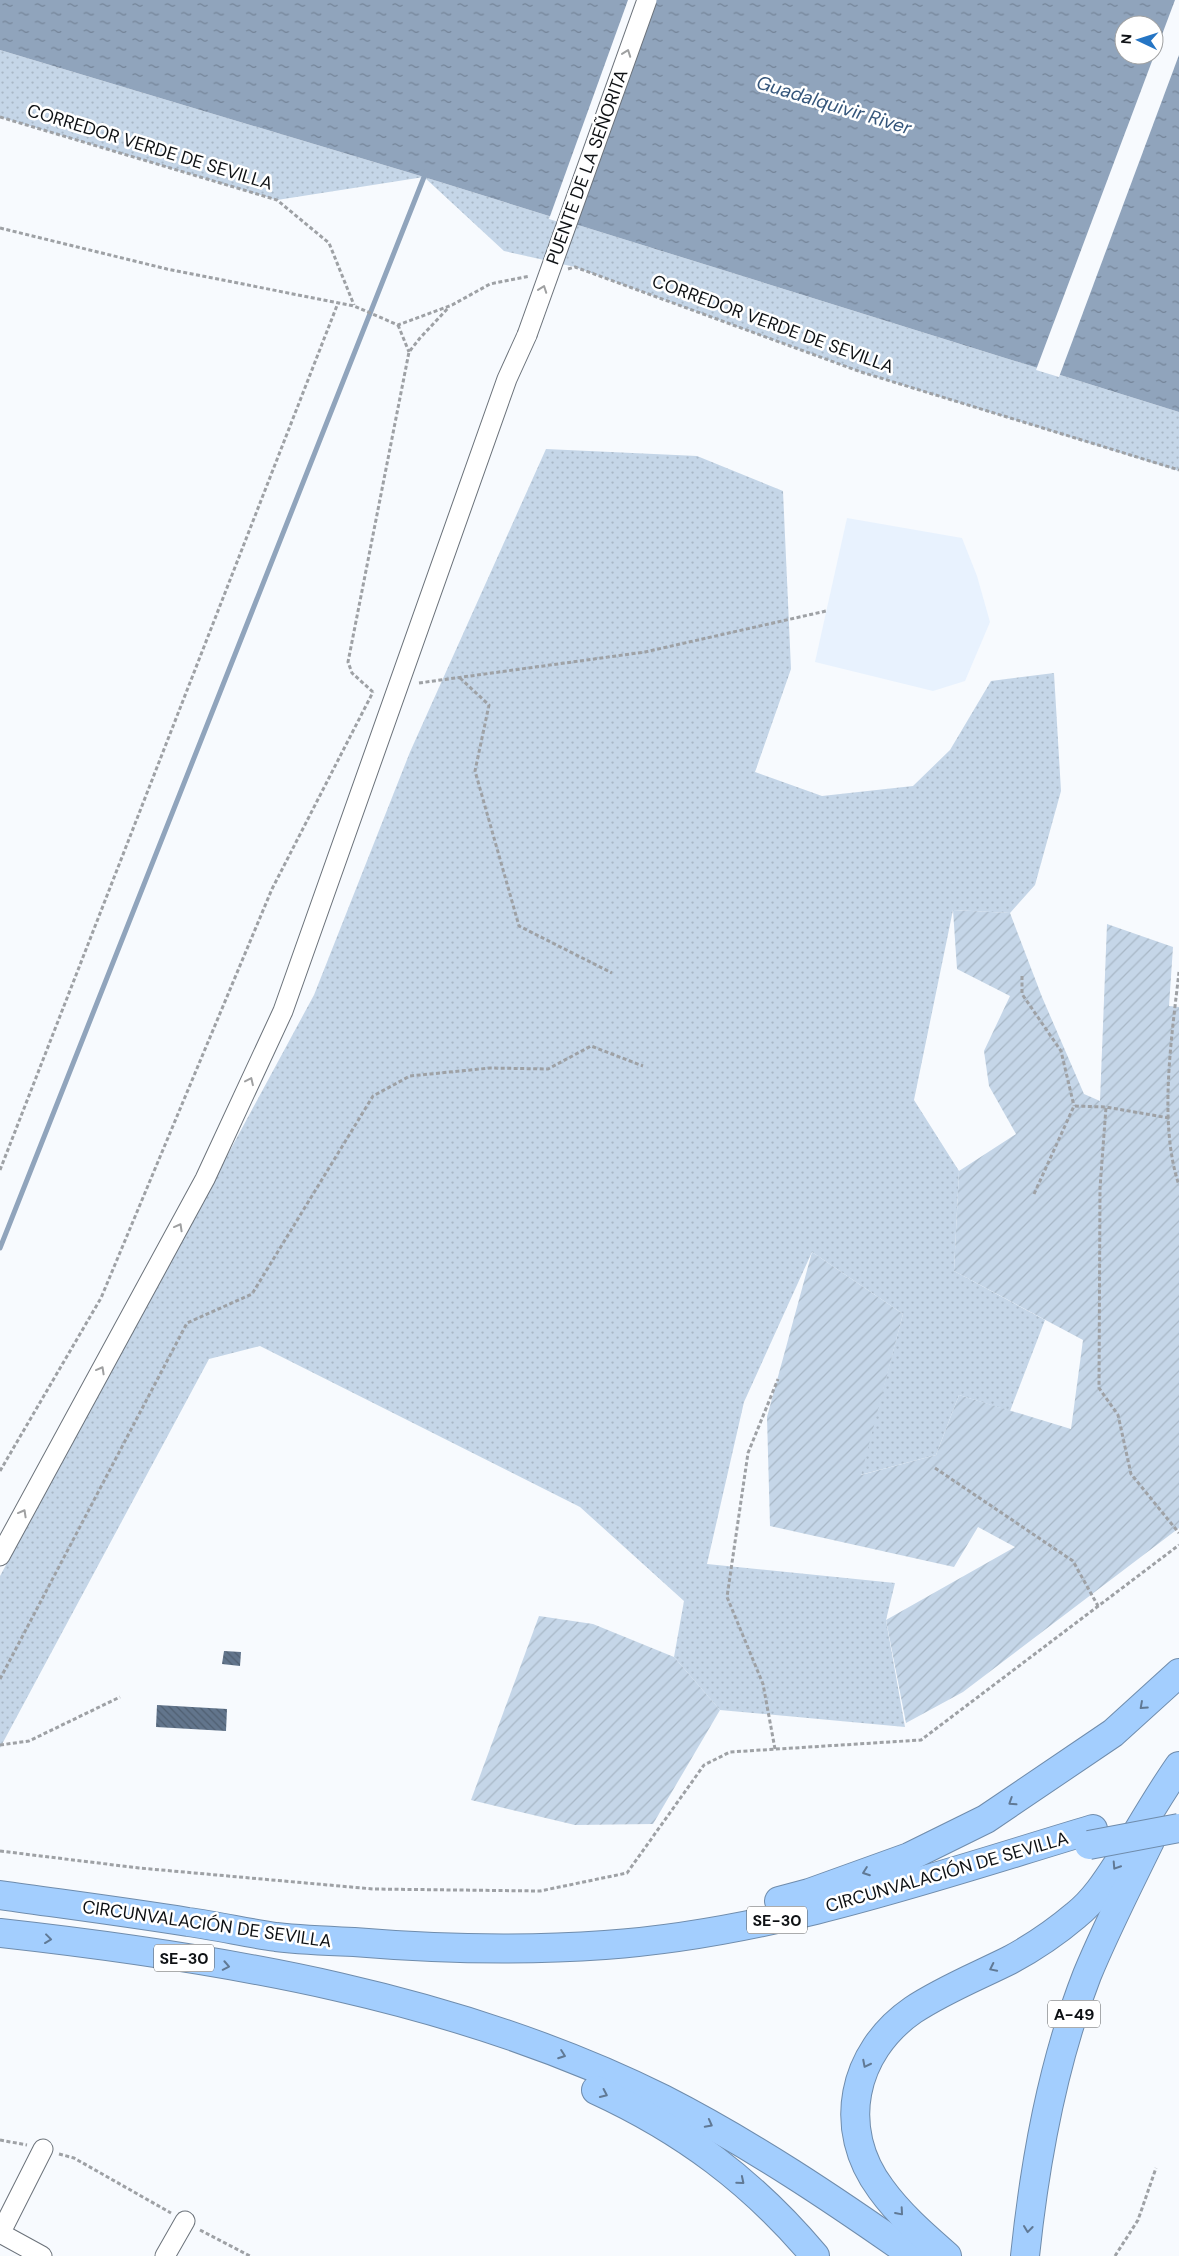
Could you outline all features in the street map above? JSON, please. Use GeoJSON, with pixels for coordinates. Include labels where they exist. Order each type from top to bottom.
{"type":"FeatureCollection","features":[{"type":"Feature","properties":{"kind":"highway"},"geometry":{"type":"LineString","coordinates":[[449,1948],[708,1918],[809,1893],[909,1857],[986,1819],[1052,1776],[1113,1733],[1179,1673]]}},
{"type":"Feature","properties":{"kind":"highway"},"geometry":{"type":"LineString","coordinates":[[947,2256],[912,2225],[880,2188],[867,2168],[859,2147],[855,2120],[860,2074],[882,2037],[913,2010],[1012,1959],[1078,1914],[1094,1898],[1110,1876],[1179,1766]]}},
{"type":"Feature","properties":{"kind":"highway","name":"A-49"},"geometry":{"type":"LineString","coordinates":[[1024,2256],[1036,2165],[1049,2100],[1068,2033],[1087,1977],[1112,1917],[1150,1841],[1179,1790]]}},
{"type":"Feature","properties":{"kind":"highway"},"geometry":{"type":"LineString","coordinates":[[1044,2256],[1057,2132],[1088,2014],[1103,1968],[1138,1890],[1179,1813]]}},
{"type":"Feature","properties":{"kind":"highway","name":"CIRCUNVALACIÓN DE SEVILLA"},"geometry":{"type":"LineString","coordinates":[[0,1895],[189,1922],[276,1937],[449,1948],[537,1949],[607,1945],[673,1938],[808,1913],[1179,1813]]}},
{"type":"Feature","properties":{"kind":"highway"},"geometry":{"type":"LineString","coordinates":[[276,1937],[351,1954],[401,1961],[517,1964],[635,1958],[735,1942],[824,1924],[1091,1837],[1179,1828]]}},
{"type":"Feature","properties":{"kind":"highway","name":"CIRCUNVALACIÓN DE SEVILLA"},"geometry":{"type":"LineString","coordinates":[[0,1933],[205,1961],[366,1994],[468,2021],[578,2061],[661,2099],[762,2153],[912,2255]]}},
{"type":"Feature","properties":{"kind":"highway"},"geometry":{"type":"LineString","coordinates":[[366,1994],[568,2077],[629,2105],[674,2130],[719,2162],[763,2199],[815,2256]]}},
{"type":"Feature","properties":{"kind":"street","name":"PUENTE DE LA SEÑORITA"},"geometry":{"type":"LineString","coordinates":[[0,1556],[205,1179],[283,1011],[507,379],[527,335],[647,0]]}},
{"type":"Feature","properties":{"kind":"street"},"geometry":{"type":"LineString","coordinates":[[42,2256],[0,2233],[43,2149]]}},
{"type":"Feature","properties":{"kind":"street"},"geometry":{"type":"LineString","coordinates":[[165,2256],[185,2221]]}},
{"type":"Feature","properties":{"kind":"path","name":"CORREDOR VERDE DE SEVILLA"},"geometry":{"type":"LineString","coordinates":[[0,117],[278,200],[329,243],[354,306]]}},
{"type":"Feature","properties":{"kind":"path"},"geometry":{"type":"LineString","coordinates":[[0,228],[167,269],[354,306],[381,316],[398,325],[409,352]]}},
{"type":"Feature","properties":{"kind":"path","name":"CORREDOR VERDE DE SEVILLA"},"geometry":{"type":"LineString","coordinates":[[566,269],[575,267],[861,372],[1179,470]]}},
{"type":"Feature","properties":{"kind":"path"},"geometry":{"type":"LineString","coordinates":[[398,325],[452,305],[490,284],[537,275]]}},
{"type":"Feature","properties":{"kind":"path"},"geometry":{"type":"LineString","coordinates":[[0,1170],[338,303]]}},
{"type":"Feature","properties":{"kind":"path"},"geometry":{"type":"LineString","coordinates":[[452,305],[409,352],[348,662],[352,673],[372,692],[396,692],[459,677],[645,652],[826,611]]}},
{"type":"Feature","properties":{"kind":"path"},"geometry":{"type":"LineString","coordinates":[[459,677],[489,706],[475,771],[519,926],[612,972]]}},
{"type":"Feature","properties":{"kind":"path"},"geometry":{"type":"LineString","coordinates":[[0,1471],[101,1298],[272,889],[372,692]]}},
{"type":"Feature","properties":{"kind":"path"},"geometry":{"type":"LineString","coordinates":[[1179,972],[1168,1074],[1173,1167],[1179,1184]]}},
{"type":"Feature","properties":{"kind":"path"},"geometry":{"type":"LineString","coordinates":[[1022,976],[1022,994],[1061,1050],[1074,1106],[1034,1194]]}},
{"type":"Feature","properties":{"kind":"path"},"geometry":{"type":"LineString","coordinates":[[0,1679],[186,1323],[252,1294],[373,1096],[410,1076],[490,1068],[548,1069],[591,1046],[643,1066]]}},
{"type":"Feature","properties":{"kind":"path"},"geometry":{"type":"LineString","coordinates":[[1074,1106],[1106,1107],[1169,1118]]}},
{"type":"Feature","properties":{"kind":"path"},"geometry":{"type":"LineString","coordinates":[[1106,1107],[1100,1188],[1099,1388],[1118,1415],[1131,1474],[1179,1533]]}},
{"type":"Feature","properties":{"kind":"path"},"geometry":{"type":"LineString","coordinates":[[775,1749],[764,1684],[727,1597],[748,1453],[778,1379]]}},
{"type":"Feature","properties":{"kind":"path"},"geometry":{"type":"LineString","coordinates":[[935,1468],[1074,1562],[1098,1606]]}},
{"type":"Feature","properties":{"kind":"path"},"geometry":{"type":"LineString","coordinates":[[0,1851],[138,1868],[373,1889],[540,1891],[627,1873],[704,1764],[730,1752],[921,1740],[1179,1545]]}},
{"type":"Feature","properties":{"kind":"path"},"geometry":{"type":"LineString","coordinates":[[0,1745],[29,1741],[120,1697]]}},
{"type":"Feature","properties":{"kind":"path"},"geometry":{"type":"LineString","coordinates":[[0,2140],[74,2158],[250,2256]]}},
{"type":"Feature","properties":{"kind":"path"},"geometry":{"type":"LineString","coordinates":[[1115,2256],[1138,2220],[1156,2168]]}},
{"type":"Feature","properties":{"kind":"shaded area"},"geometry":{"type":"Polygon","coordinates":[[[0,50],[424,177],[277,200],[0,117],[0,50]]]}},
{"type":"Feature","properties":{"kind":"shaded area"},"geometry":{"type":"Polygon","coordinates":[[[424,177],[1179,412],[1179,471],[861,372],[575,267],[504,251],[424,177]]]}},
{"type":"Feature","properties":{"kind":"shaded area"},"geometry":{"type":"Polygon","coordinates":[[[546,449],[697,456],[783,491],[791,669],[755,772],[822,796],[913,786],[950,750],[991,681],[1054,673],[1061,791],[1035,885],[1010,913],[953,910],[914,1100],[959,1171],[954,1271],[1045,1320],[1010,1411],[959,1395],[936,1455],[860,1475],[903,1314],[812,1252],[744,1402],[707,1564],[895,1583],[886,1620],[905,1727],[720,1710],[674,1657],[684,1601],[580,1507],[260,1346],[209,1359],[0,1748],[0,1576],[314,995],[410,752],[546,449]]]}},
{"type":"Feature","properties":{"kind":"shaded area"},"geometry":{"type":"Polygon","coordinates":[[[847,518],[962,538],[977,576],[990,622],[965,681],[933,691],[815,662],[847,518]]]}},
{"type":"Feature","properties":{"kind":"shaded area"},"geometry":{"type":"Polygon","coordinates":[[[953,910],[1010,913],[1042,997],[1084,1094],[1100,1101],[1107,924],[1173,947],[1169,1006],[1179,1007],[1179,1528],[963,1692],[906,1723],[886,1620],[1015,1547],[978,1527],[954,1567],[770,1526],[767,1417],[812,1252],[903,1314],[861,1475],[936,1455],[959,1395],[1071,1429],[1083,1340],[954,1271],[959,1171],[1016,1134],[989,1086],[984,1051],[1010,996],[957,969],[953,910]]]}},
{"type":"Feature","properties":{"kind":"shaded area"},"geometry":{"type":"Polygon","coordinates":[[[539,1616],[593,1624],[674,1657],[720,1710],[653,1824],[575,1825],[471,1800],[539,1616]]]}},
{"type":"Feature","properties":{"kind":"water","name":"Guadalquivir River"},"geometry":{"type":"Polygon","coordinates":[[[0,0],[1179,0],[1179,412],[424,177],[0,50],[0,0]]]}},
{"type":"Feature","properties":{"kind":"pier"},"geometry":{"type":"Polygon","coordinates":[[[628,0],[656,0],[575,227],[549,219],[628,0]]]}},
{"type":"Feature","properties":{"kind":"pier"},"geometry":{"type":"Polygon","coordinates":[[[1175,0],[1179,0],[1179,55],[1059,377],[1036,370],[1151,65],[1164,65],[1164,29],[1175,0]]]}},
{"type":"Feature","properties":{"kind":"building"},"geometry":{"type":"Polygon","coordinates":[[[224,1651],[241,1652],[240,1666],[222,1664],[224,1651]]]}},
{"type":"Feature","properties":{"kind":"building"},"geometry":{"type":"Polygon","coordinates":[[[157,1705],[227,1709],[226,1731],[156,1727],[157,1705]]]}},
{"type":"Feature","properties":{"kind":"waterway"},"geometry":{"type":"LineString","coordinates":[[0,1248],[426,172]]}}]}
